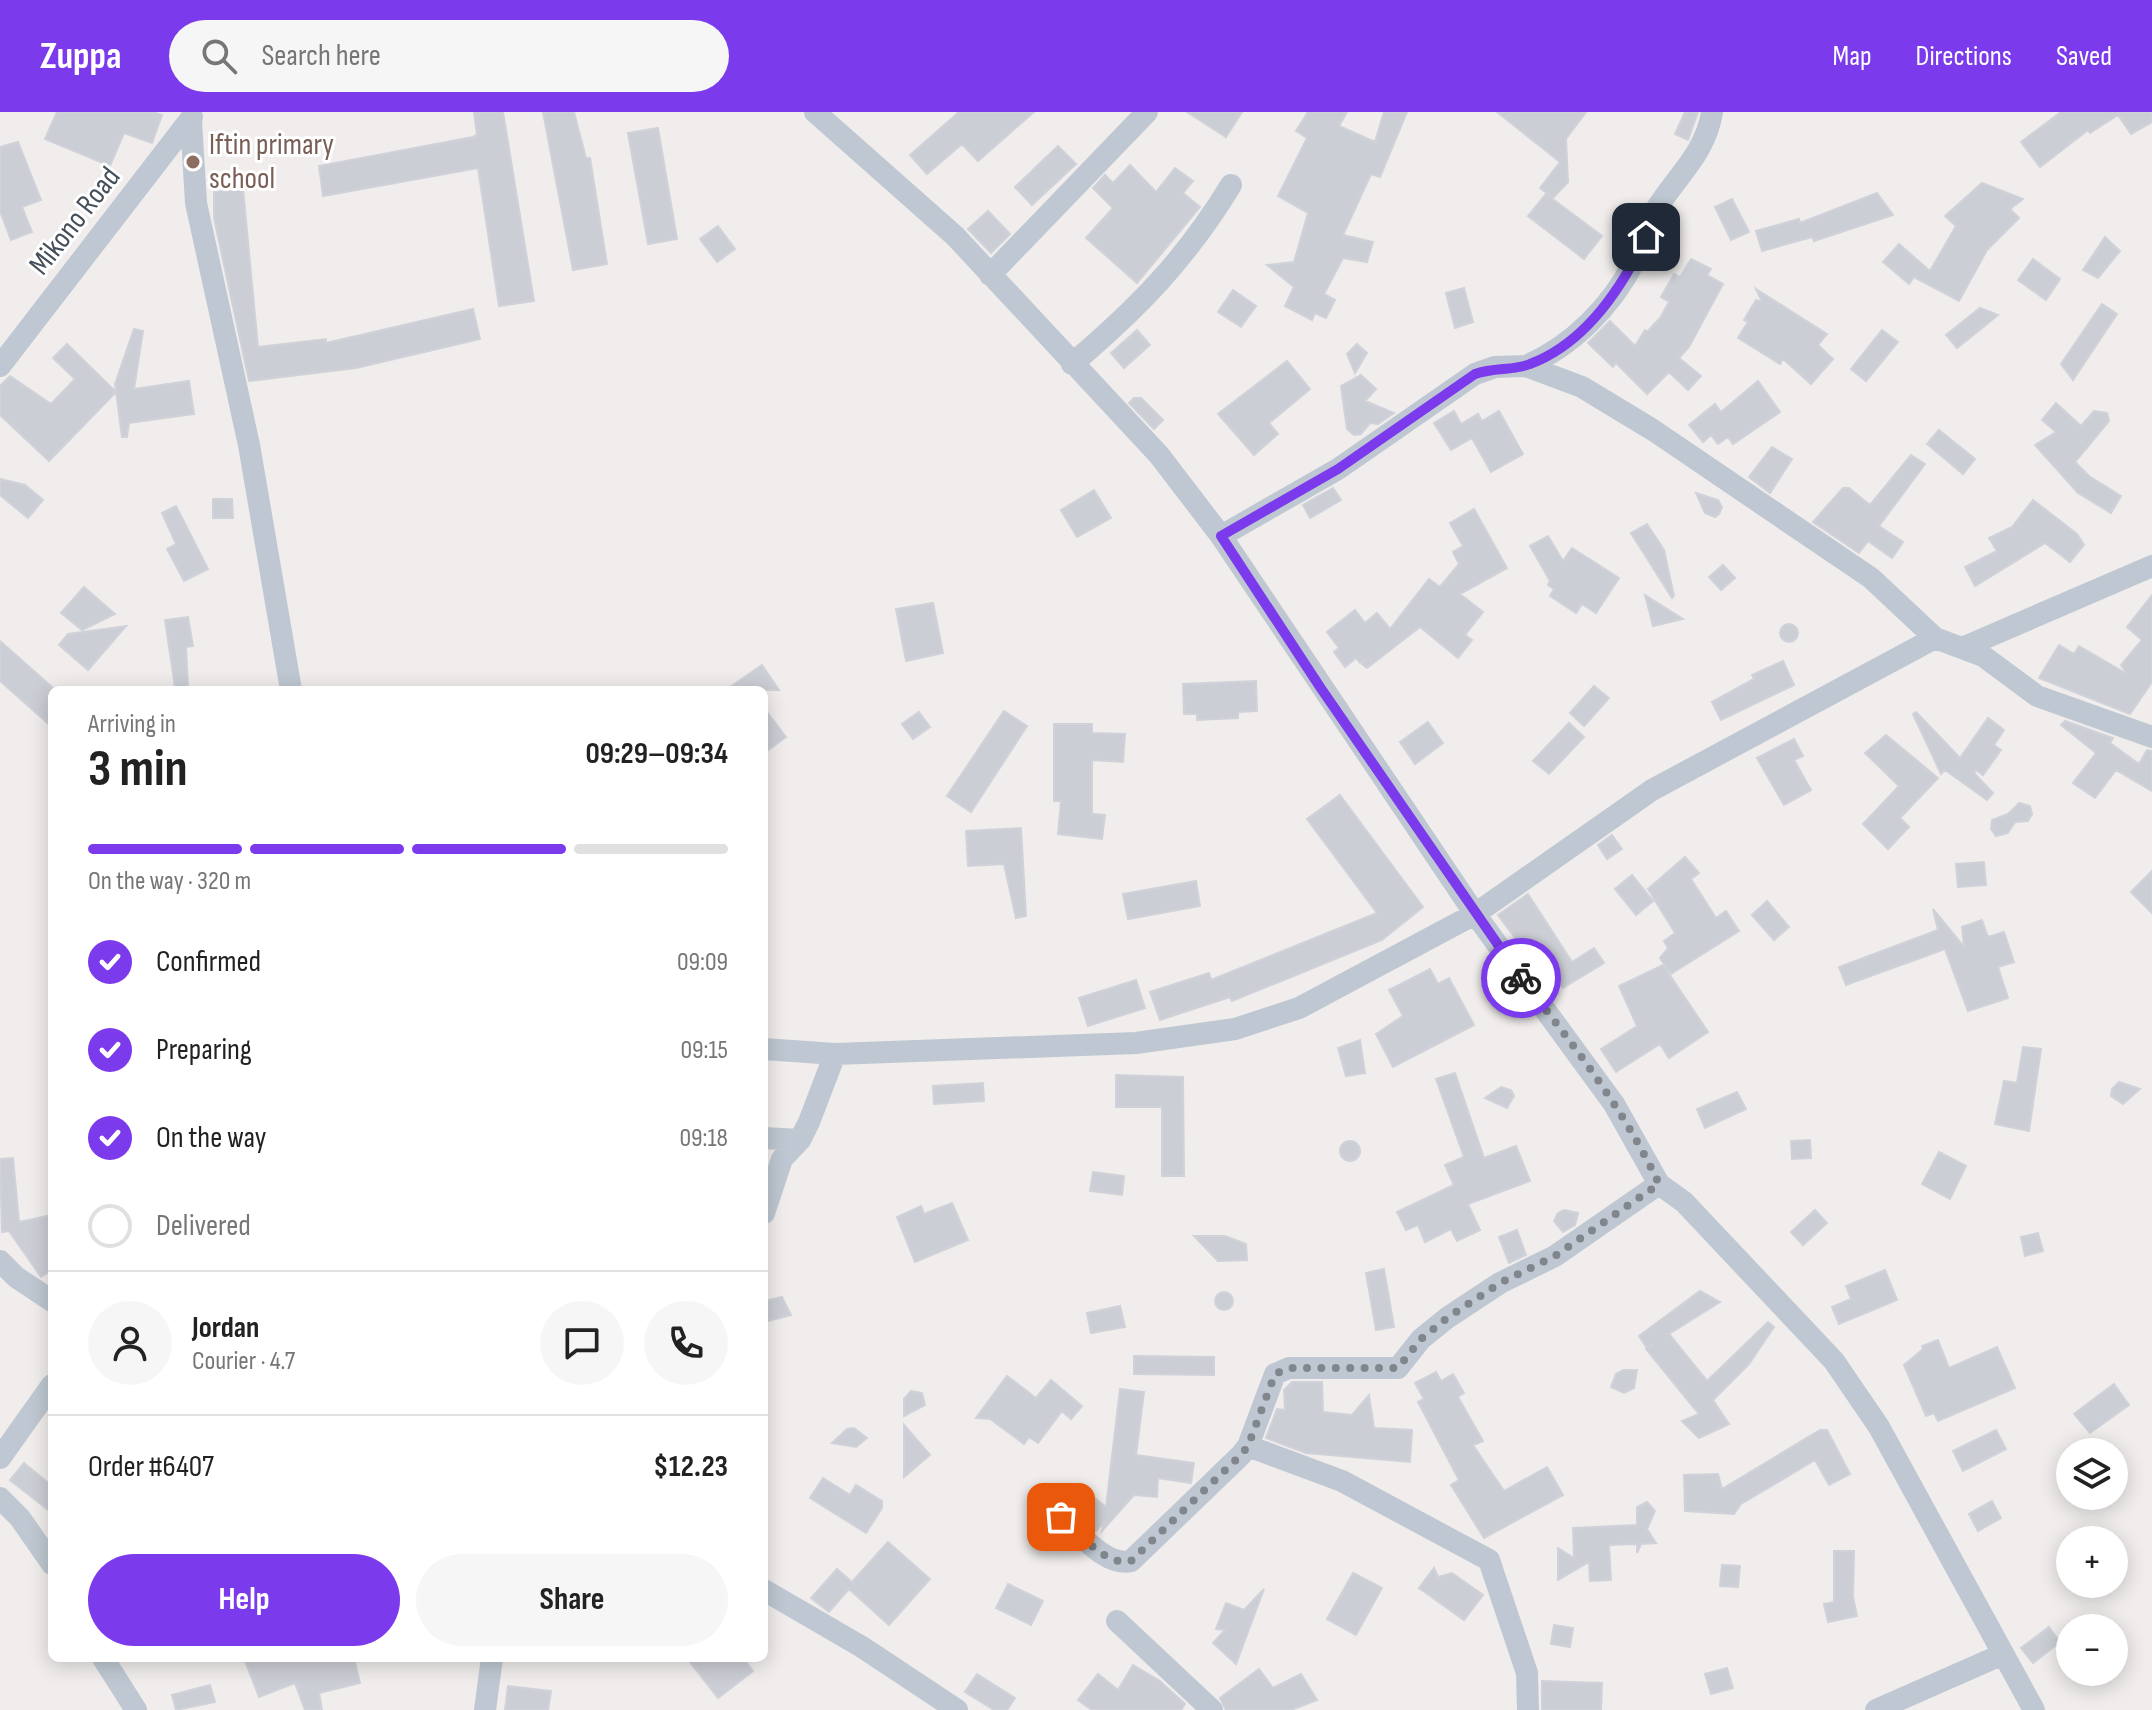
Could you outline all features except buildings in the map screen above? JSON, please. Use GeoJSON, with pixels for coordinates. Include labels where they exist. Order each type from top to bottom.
{"type":"FeatureCollection","features":[{"type":"Feature","properties":{"kind":"street"},"geometry":{"type":"LineString","coordinates":[[815,112],[955,236],[1159,455],[1221,536],[1475,914],[1614,1104],[1640,1144],[1659,1184],[1684,1202],[1834,1361],[1879,1427],[2001,1655],[2021,1680],[2034,1710]]}},
{"type":"Feature","properties":{"kind":"street"},"geometry":{"type":"LineString","coordinates":[[990,275],[1147,112]]}},
{"type":"Feature","properties":{"kind":"street"},"geometry":{"type":"LineString","coordinates":[[1526,366],[1566,344],[1619,290],[1646,237],[1653,213],[1704,140],[1712,112]]}},
{"type":"Feature","properties":{"kind":"street"},"geometry":{"type":"LineString","coordinates":[[192,117],[196,203],[249,445],[290,686]]}},
{"type":"Feature","properties":{"kind":"street","name":"Mikono Road"},"geometry":{"type":"LineString","coordinates":[[0,366],[192,117]]}},
{"type":"Feature","properties":{"kind":"street"},"geometry":{"type":"LineString","coordinates":[[1072,364],[1135,310],[1171,272],[1202,232],[1231,185]]}},
{"type":"Feature","properties":{"kind":"street"},"geometry":{"type":"LineString","coordinates":[[1221,536],[1338,469],[1475,374],[1495,367],[1526,366],[1582,387],[1653,430],[1871,578],[1935,638],[1983,656],[2037,696],[2152,737]]}},
{"type":"Feature","properties":{"kind":"street"},"geometry":{"type":"LineString","coordinates":[[1962,648],[2152,566]]}},
{"type":"Feature","properties":{"kind":"street"},"geometry":{"type":"LineString","coordinates":[[768,1049],[835,1054],[1136,1043],[1235,1029],[1299,1008],[1475,914],[1652,790],[1935,638]]}},
{"type":"Feature","properties":{"kind":"street"},"geometry":{"type":"LineString","coordinates":[[768,1201],[782,1159],[800,1140],[835,1054]]}},
{"type":"Feature","properties":{"kind":"street"},"geometry":{"type":"LineString","coordinates":[[768,1138],[800,1140]]}},
{"type":"Feature","properties":{"kind":"street"},"geometry":{"type":"LineString","coordinates":[[1061,1517],[1108,1558],[1119,1563],[1131,1561],[1248,1446],[1275,1374],[1289,1368],[1398,1368],[1421,1339],[1447,1318],[1500,1283],[1555,1256],[1659,1184]]}},
{"type":"Feature","properties":{"kind":"street"},"geometry":{"type":"LineString","coordinates":[[0,1261],[48,1298]]}},
{"type":"Feature","properties":{"kind":"street"},"geometry":{"type":"LineString","coordinates":[[0,1458],[48,1391]]}},
{"type":"Feature","properties":{"kind":"street"},"geometry":{"type":"LineString","coordinates":[[1248,1446],[1342,1481],[1489,1560],[1527,1673],[1528,1710]]}},
{"type":"Feature","properties":{"kind":"street"},"geometry":{"type":"LineString","coordinates":[[0,1498],[20,1518],[48,1558]]}},
{"type":"Feature","properties":{"kind":"street"},"geometry":{"type":"LineString","coordinates":[[768,1592],[862,1647],[957,1710]]}},
{"type":"Feature","properties":{"kind":"street"},"geometry":{"type":"LineString","coordinates":[[1117,1621],[1212,1710]]}},
{"type":"Feature","properties":{"kind":"street"},"geometry":{"type":"LineString","coordinates":[[1876,1710],[2001,1655]]}},
{"type":"Feature","properties":{"kind":"street"},"geometry":{"type":"LineString","coordinates":[[106,1662],[136,1710]]}},
{"type":"Feature","properties":{"kind":"street"},"geometry":{"type":"LineString","coordinates":[[485,1710],[491,1662]]}},
{"type":"Feature","properties":{"kind":"way so far"},"geometry":{"type":"LineString","coordinates":[[1061,1517],[1108,1558],[1119,1563],[1131,1561],[1146,1550],[1248,1446],[1268,1383],[1275,1374],[1289,1368],[1398,1368],[1421,1339],[1447,1318],[1500,1283],[1555,1256],[1659,1184],[1640,1144],[1614,1104],[1521,978]]}},
{"type":"Feature","properties":{"kind":"place","name":"Iftin primary school"},"geometry":{"type":"Point","coordinates":[193,162]}},
{"type":"Feature","properties":{"kind":"route"},"geometry":{"type":"LineString","coordinates":[[1521,978],[1320,687],[1221,536],[1338,469],[1475,374],[1495,367],[1526,366],[1566,344],[1619,290],[1646,237]]}}]}
